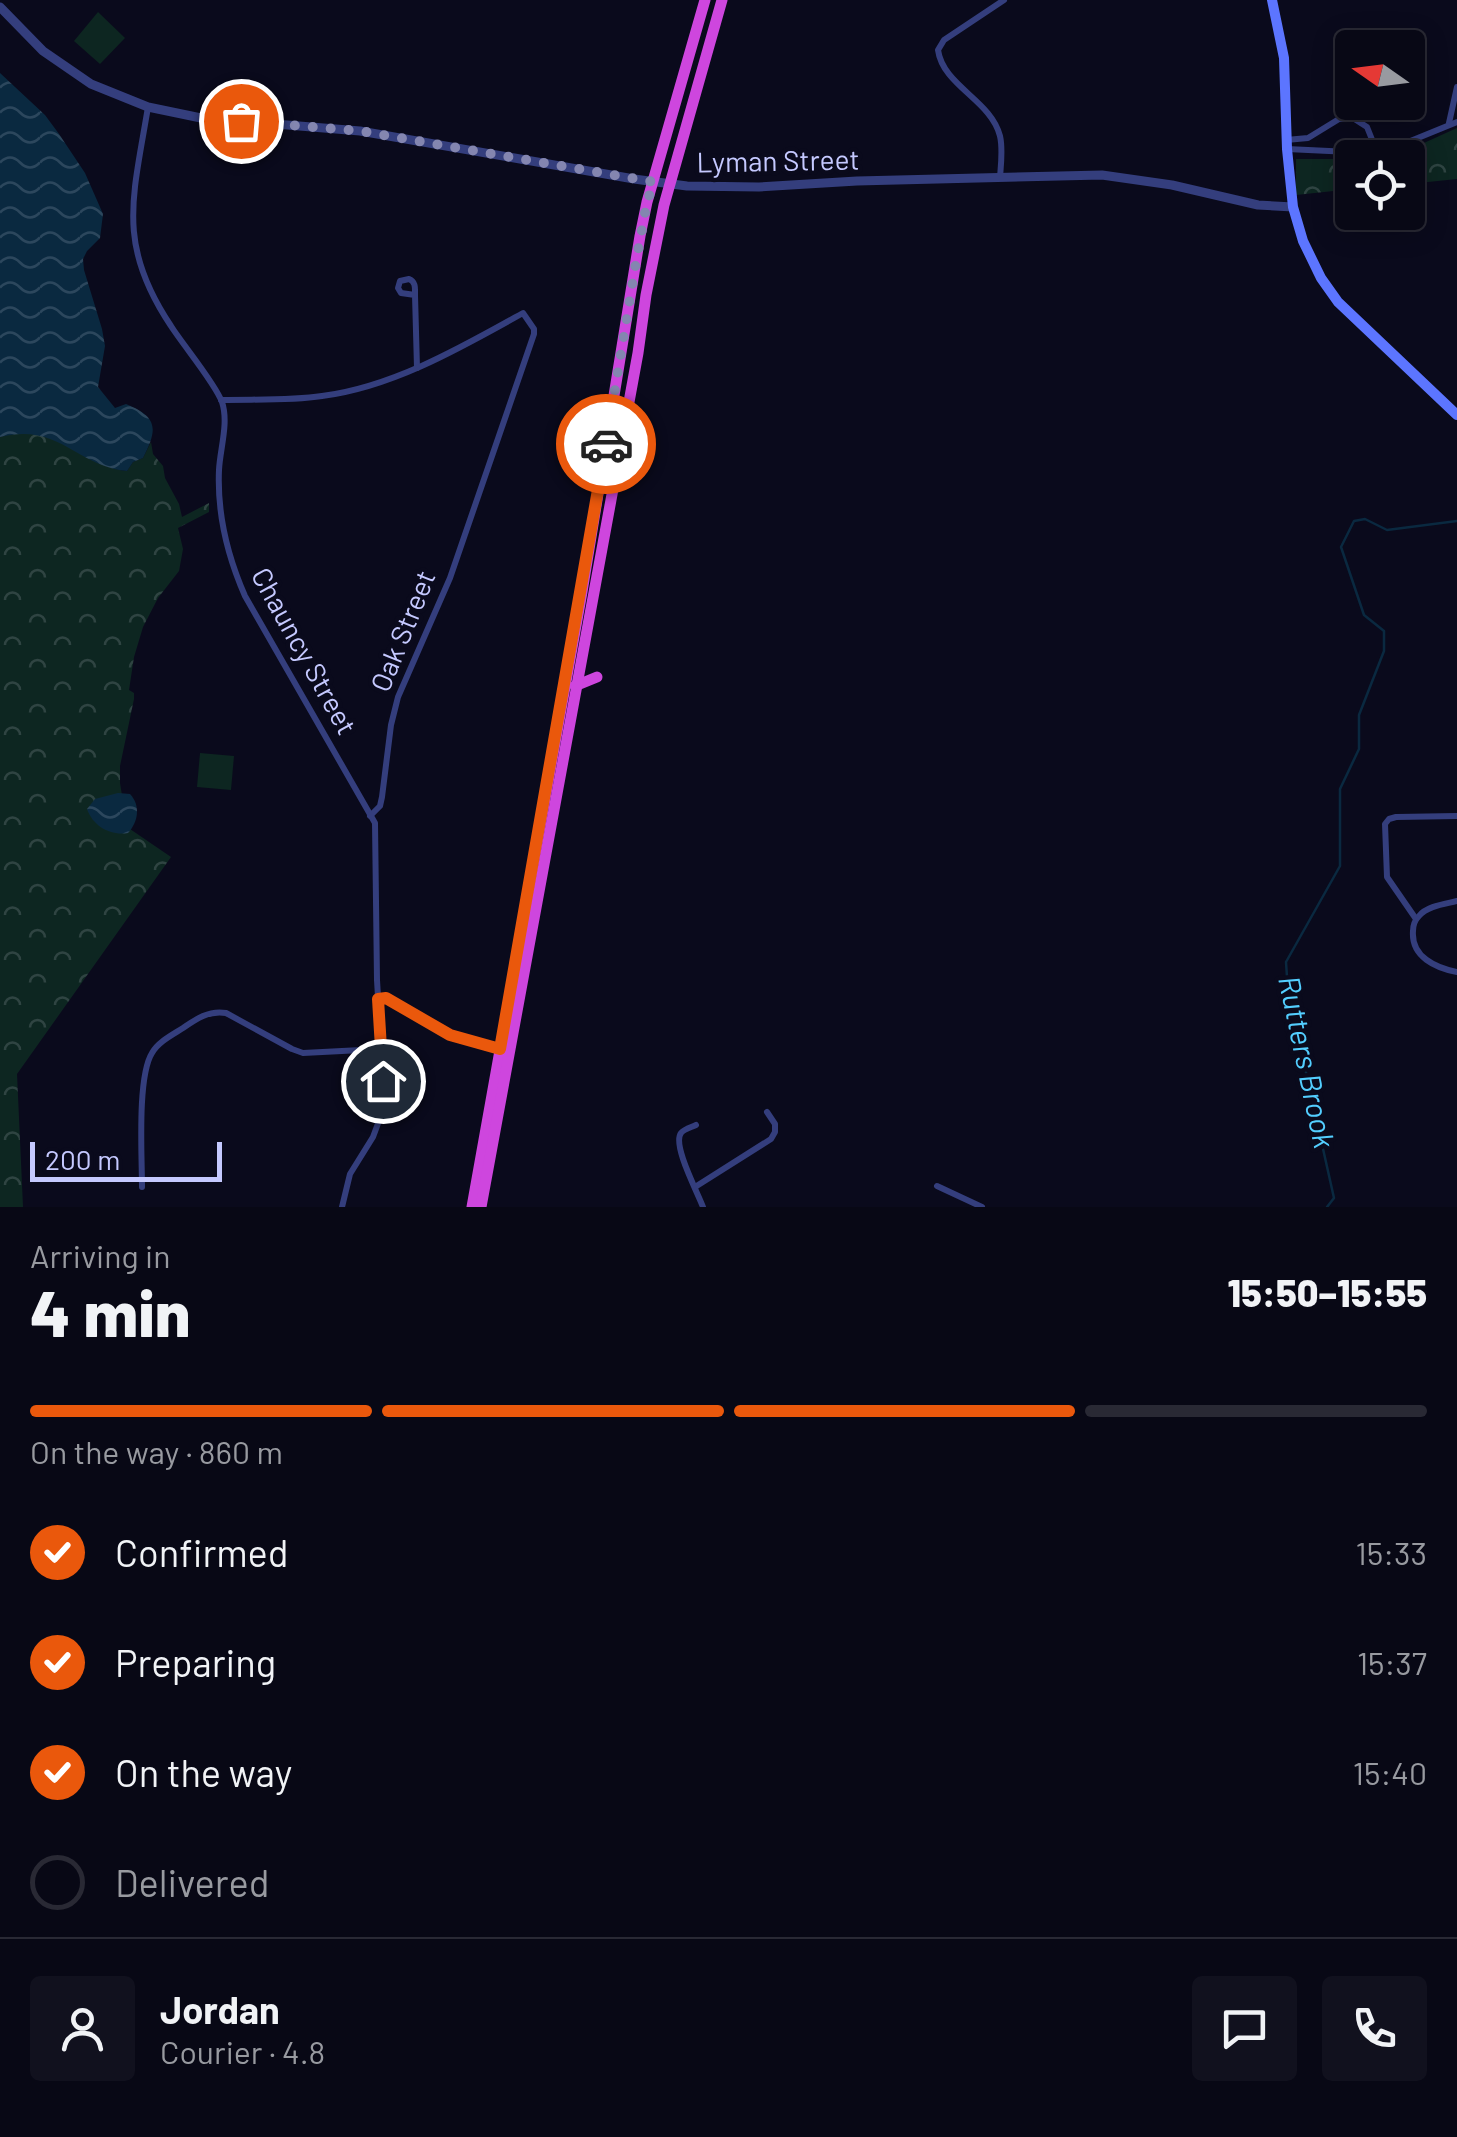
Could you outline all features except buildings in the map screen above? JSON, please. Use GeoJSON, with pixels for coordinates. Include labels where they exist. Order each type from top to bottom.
{"type":"FeatureCollection","features":[{"type":"Feature","properties":{"kind":"highway"},"geometry":{"type":"LineString","coordinates":[[472,1207],[647,202],[705,0]]}},
{"type":"Feature","properties":{"kind":"highway"},"geometry":{"type":"LineString","coordinates":[[481,1207],[656,242],[722,0]]}},
{"type":"Feature","properties":{"kind":"highway"},"geometry":{"type":"LineString","coordinates":[[595,579],[609,591]]}},
{"type":"Feature","properties":{"kind":"highway"},"geometry":{"type":"LineString","coordinates":[[575,686],[597,678]]}},
{"type":"Feature","properties":{"kind":"main road"},"geometry":{"type":"LineString","coordinates":[[1272,0],[1284,58],[1286,144],[1293,207],[1303,241],[1338,302],[1457,415]]}},
{"type":"Feature","properties":{"kind":"street"},"geometry":{"type":"LineString","coordinates":[[1000,177],[1001,146],[994,122],[944,67],[938,50],[944,40],[1003,0]]}},
{"type":"Feature","properties":{"kind":"street","name":"Lyman Street"},"geometry":{"type":"LineString","coordinates":[[0,7],[44,52],[91,84],[148,108],[201,118],[360,131],[670,184],[759,187],[1102,175],[1172,185],[1258,205],[1293,207]]}},
{"type":"Feature","properties":{"kind":"street"},"geometry":{"type":"LineString","coordinates":[[1413,140],[1453,123],[1457,87]]}},
{"type":"Feature","properties":{"kind":"street"},"geometry":{"type":"LineString","coordinates":[[148,108],[132,206],[138,263],[156,303],[221,400],[323,396],[418,368],[416,295]]}},
{"type":"Feature","properties":{"kind":"street"},"geometry":{"type":"LineString","coordinates":[[1286,144],[1308,138],[1339,119],[1353,118],[1367,127],[1372,140]]}},
{"type":"Feature","properties":{"kind":"street"},"geometry":{"type":"LineString","coordinates":[[1308,138],[1328,151]]}},
{"type":"Feature","properties":{"kind":"street"},"geometry":{"type":"LineString","coordinates":[[1286,144],[1335,152]]}},
{"type":"Feature","properties":{"kind":"street","name":"Oak Street"},"geometry":{"type":"LineString","coordinates":[[342,1207],[350,1174],[373,1138],[383,1110],[376,836],[375,822],[370,816],[380,806],[391,725],[403,684],[450,578],[534,329],[523,313],[418,368]]}},
{"type":"Feature","properties":{"kind":"street","name":"Chauncy Street"},"geometry":{"type":"LineString","coordinates":[[221,400],[224,426],[219,498],[233,569],[370,816]]}},
{"type":"Feature","properties":{"kind":"street"},"geometry":{"type":"LineString","coordinates":[[1416,919],[1387,877],[1385,824],[1396,817],[1457,816]]}},
{"type":"Feature","properties":{"kind":"street"},"geometry":{"type":"LineString","coordinates":[[1457,901],[1420,913],[1413,936],[1421,955],[1434,965],[1457,972]]}},
{"type":"Feature","properties":{"kind":"street"},"geometry":{"type":"LineString","coordinates":[[378,999],[386,998],[450,1035],[500,1049]]}},
{"type":"Feature","properties":{"kind":"street"},"geometry":{"type":"LineString","coordinates":[[142,1187],[148,1060],[156,1047],[195,1020],[226,1013],[292,1049],[310,1054],[381,1049]]}},
{"type":"Feature","properties":{"kind":"street"},"geometry":{"type":"LineString","coordinates":[[695,1187],[771,1139],[776,1126],[766,1112]]}},
{"type":"Feature","properties":{"kind":"street"},"geometry":{"type":"LineString","coordinates":[[696,1125],[684,1130],[678,1140],[704,1207]]}},
{"type":"Feature","properties":{"kind":"street"},"geometry":{"type":"LineString","coordinates":[[937,1186],[982,1207]]}},
{"type":"Feature","properties":{"kind":"green space"},"geometry":{"type":"Polygon","coordinates":[[[98,12],[125,38],[100,64],[74,41],[98,12]]]}},
{"type":"Feature","properties":{"kind":"green space"},"geometry":{"type":"Polygon","coordinates":[[[1457,128],[1457,179],[1425,182],[1425,142],[1457,128]]]}},
{"type":"Feature","properties":{"kind":"green space"},"geometry":{"type":"Polygon","coordinates":[[[1296,159],[1335,159],[1335,191],[1296,195],[1296,159]]]}},
{"type":"Feature","properties":{"kind":"green space"},"geometry":{"type":"Polygon","coordinates":[[[19,432],[44,435],[105,465],[127,471],[133,462],[143,458],[151,442],[182,517],[209,503],[209,512],[178,528],[183,549],[179,571],[158,598],[143,627],[134,657],[129,690],[134,699],[120,766],[127,827],[171,857],[17,1074],[23,1207],[0,1207],[0,437],[19,432]]]}},
{"type":"Feature","properties":{"kind":"green space"},"geometry":{"type":"Polygon","coordinates":[[[200,753],[234,756],[231,790],[197,787],[200,753]]]}},
{"type":"Feature","properties":{"kind":"water"},"geometry":{"type":"Polygon","coordinates":[[[0,73],[45,115],[59,134],[85,173],[103,214],[100,238],[83,259],[105,346],[98,387],[115,408],[126,404],[144,414],[153,432],[143,458],[133,462],[127,471],[94,461],[38,435],[0,437],[0,73]]]}},
{"type":"Feature","properties":{"kind":"water"},"geometry":{"type":"Polygon","coordinates":[[[130,794],[136,804],[136,819],[128,833],[103,828],[87,809],[95,799],[130,794]]]}},
{"type":"Feature","properties":{"kind":"waterway","name":"Rutters Brook"},"geometry":{"type":"LineString","coordinates":[[1327,1207],[1334,1198],[1288,992],[1286,962],[1340,866],[1340,789],[1359,749],[1359,715],[1384,651],[1384,631],[1364,615],[1341,547],[1354,521],[1365,519],[1387,530],[1457,521]]}},
{"type":"Feature","properties":{"kind":"way so far"},"geometry":{"type":"LineString","coordinates":[[241,121],[360,131],[654,182],[636,262],[606,444]]}},
{"type":"Feature","properties":{"kind":"route"},"geometry":{"type":"LineString","coordinates":[[383,1081],[378,999],[386,998],[464,1041],[500,1049],[606,444]]}}]}
